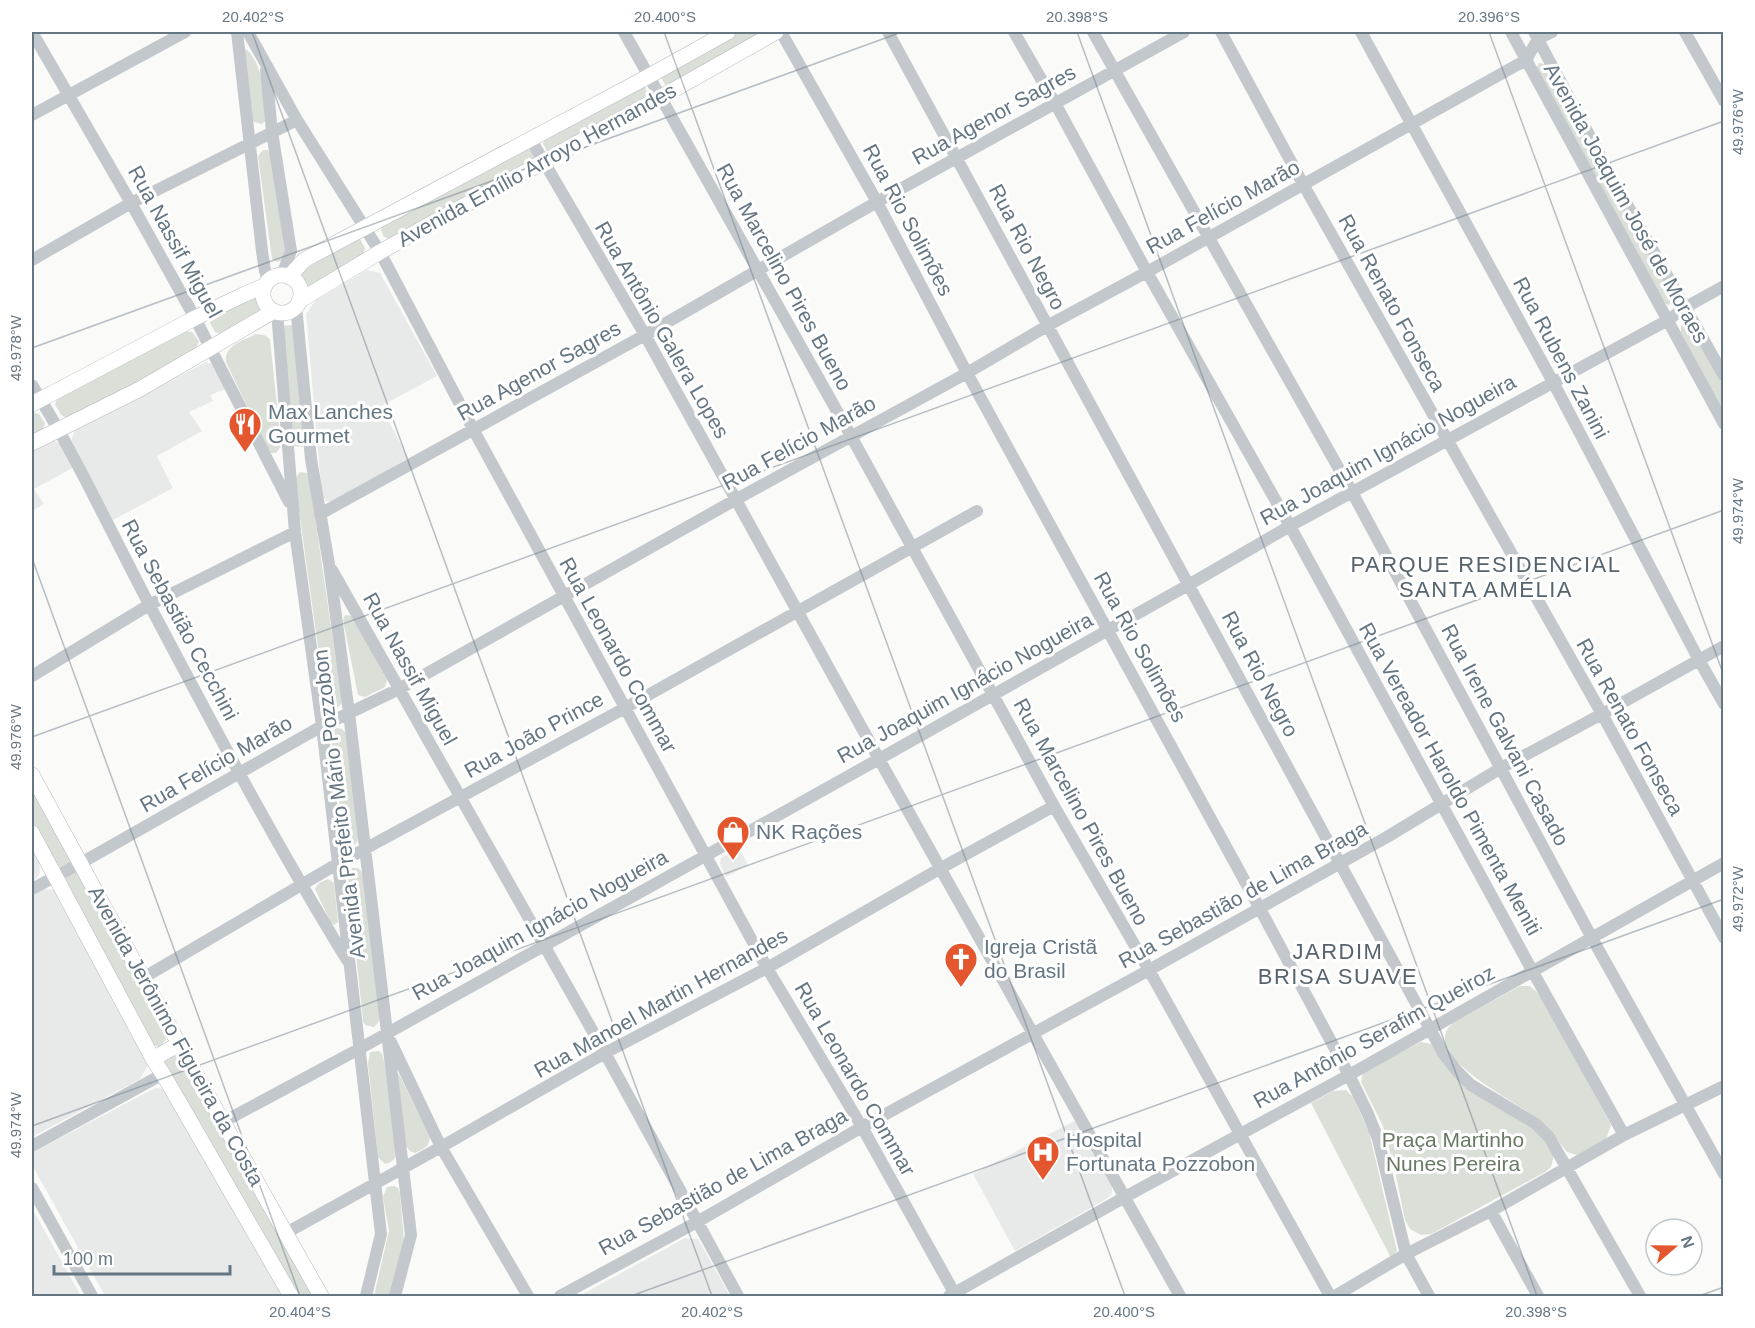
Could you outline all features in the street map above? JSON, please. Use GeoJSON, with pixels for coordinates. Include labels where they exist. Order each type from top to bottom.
{"type":"FeatureCollection","features":[{"type":"Feature","properties":{"kind":"main road","name":"Avenida Emílio Arroyo Hernandes"},"geometry":{"type":"LineString","coordinates":[[36,402],[195,318],[276,280],[304,260],[728,32]]}},
{"type":"Feature","properties":{"kind":"main road","name":"Avenida Emílio Arroyo Hernandes"},"geometry":{"type":"LineString","coordinates":[[32,444],[140,389],[276,312],[289,311],[380,252],[776,32]]}},
{"type":"Feature","properties":{"kind":"main road"},"geometry":{"type":"LineString","coordinates":[[276,312],[266,304],[263,298],[276,280],[295,280],[301,294],[298,304]]}},
{"type":"Feature","properties":{"kind":"main road","name":"Avenida Jerônimo Figueira da Costa"},"geometry":{"type":"LineString","coordinates":[[32,775],[142,978],[321,1296]]}},
{"type":"Feature","properties":{"kind":"main road","name":"Avenida Jerônimo Figueira da Costa"},"geometry":{"type":"LineString","coordinates":[[32,833],[153,1059],[291,1296]]}},
{"type":"Feature","properties":{"kind":"main road"},"geometry":{"type":"LineString","coordinates":[[153,1059],[179,1044]]}},
{"type":"Feature","properties":{"kind":"street","name":"Rua Nassif Miguel"},"geometry":{"type":"LineString","coordinates":[[32,32],[132,203],[211,348],[293,508]]}},
{"type":"Feature","properties":{"kind":"street"},"geometry":{"type":"LineString","coordinates":[[32,115],[185,32]]}},
{"type":"Feature","properties":{"kind":"street"},"geometry":{"type":"LineString","coordinates":[[237,32],[263,258],[276,280]]}},
{"type":"Feature","properties":{"kind":"street","name":"Rua Leonardo Commar"},"geometry":{"type":"LineString","coordinates":[[248,32],[297,120],[380,252],[473,429],[767,968],[862,1127],[953,1295]]}},
{"type":"Feature","properties":{"kind":"street","name":"Rua Marcelino Pires Bueno"},"geometry":{"type":"LineString","coordinates":[[624,32],[852,436],[911,548],[1054,806],[1149,970],[1330,1296]]}},
{"type":"Feature","properties":{"kind":"street","name":"Rua Rio Solimões"},"geometry":{"type":"LineString","coordinates":[[781,32],[878,202],[968,373],[1349,1075],[1378,1139],[1406,1254],[1429,1296]]}},
{"type":"Feature","properties":{"kind":"street","name":"Rua Rio Negro"},"geometry":{"type":"LineString","coordinates":[[888,32],[1443,1053],[1472,1085],[1536,1124],[1550,1137],[1640,1296]]}},
{"type":"Feature","properties":{"kind":"street","name":"Rua Vereador Haroldo Pimenta Meniti"},"geometry":{"type":"LineString","coordinates":[[1014,32],[1290,526],[1624,1136]]}},
{"type":"Feature","properties":{"kind":"street","name":"Rua Irene Galvani Casado"},"geometry":{"type":"LineString","coordinates":[[1093,32],[1352,492],[1592,938],[1724,1174]]}},
{"type":"Feature","properties":{"kind":"street","name":"Rua Agenor Sagres"},"geometry":{"type":"LineString","coordinates":[[320,514],[645,335],[1055,102],[1184,32]]}},
{"type":"Feature","properties":{"kind":"street","name":"Rua Renato Fonseca"},"geometry":{"type":"LineString","coordinates":[[1221,32],[1303,184],[1602,714],[1724,938]]}},
{"type":"Feature","properties":{"kind":"street","name":"Rua Rubens Zanini"},"geometry":{"type":"LineString","coordinates":[[1361,32],[1553,382],[1724,704]]}},
{"type":"Feature","properties":{"kind":"street","name":"Avenida Joaquim José de Moraes"},"geometry":{"type":"LineString","coordinates":[[1511,32],[1724,424]]}},
{"type":"Feature","properties":{"kind":"street"},"geometry":{"type":"LineString","coordinates":[[1526,60],[1536,35],[1552,32]]}},
{"type":"Feature","properties":{"kind":"street"},"geometry":{"type":"LineString","coordinates":[[1685,32],[1724,101]]}},
{"type":"Feature","properties":{"kind":"street","name":"Avenida Joaquim José de Moraes"},"geometry":{"type":"LineString","coordinates":[[1536,35],[1616,184],[1724,376]]}},
{"type":"Feature","properties":{"kind":"street","name":"Rua Felício Marão"},"geometry":{"type":"LineString","coordinates":[[32,889],[81,864],[322,726],[399,689],[1526,60]]}},
{"type":"Feature","properties":{"kind":"street"},"geometry":{"type":"LineString","coordinates":[[266,64],[272,132],[291,251],[276,280]]}},
{"type":"Feature","properties":{"kind":"street"},"geometry":{"type":"LineString","coordinates":[[32,260],[132,203],[297,120]]}},
{"type":"Feature","properties":{"kind":"street","name":"Rua Antônio Galera Lopes"},"geometry":{"type":"LineString","coordinates":[[530,138],[645,335],[1180,1296]]}},
{"type":"Feature","properties":{"kind":"street","name":"Rua Joaquim Ignácio Nogueira"},"geometry":{"type":"LineString","coordinates":[[223,1122],[359,1049],[879,759],[1290,526],[1668,320],[1724,286]]}},
{"type":"Feature","properties":{"kind":"street","name":"Avenida Prefeito Mário Pozzobon"},"geometry":{"type":"LineString","coordinates":[[298,304],[311,459],[329,564],[349,713],[411,1235],[394,1296]]}},
{"type":"Feature","properties":{"kind":"street","name":"Avenida Prefeito Mário Pozzobon"},"geometry":{"type":"LineString","coordinates":[[276,312],[295,532],[322,726],[381,1234],[366,1296]]}},
{"type":"Feature","properties":{"kind":"street","name":"Rua Sebastião Cecchini"},"geometry":{"type":"LineString","coordinates":[[32,385],[36,402],[59,429],[149,605],[240,774],[301,885],[350,965]]}},
{"type":"Feature","properties":{"kind":"street"},"geometry":{"type":"LineString","coordinates":[[272,468],[311,459]]}},
{"type":"Feature","properties":{"kind":"street","name":"Rua João Prince"},"geometry":{"type":"LineString","coordinates":[[142,978],[337,864],[625,708],[977,511]]}},
{"type":"Feature","properties":{"kind":"street"},"geometry":{"type":"LineString","coordinates":[[32,676],[149,605],[295,532]]}},
{"type":"Feature","properties":{"kind":"street","name":"Rua Nassif Miguel"},"geometry":{"type":"LineString","coordinates":[[329,564],[605,1053],[738,1296]]}},
{"type":"Feature","properties":{"kind":"street","name":"Rua Sebastião de Lima Braga"},"geometry":{"type":"LineString","coordinates":[[560,1296],[1340,864],[1502,768],[1724,646]]}},
{"type":"Feature","properties":{"kind":"street","name":"Rua Manoel Martin Hernandes"},"geometry":{"type":"LineString","coordinates":[[286,1233],[605,1053],[767,968],[1054,806]]}},
{"type":"Feature","properties":{"kind":"street","name":"Rua Antônio Serafim Queiroz"},"geometry":{"type":"LineString","coordinates":[[953,1295],[1724,863]]}},
{"type":"Feature","properties":{"kind":"street"},"geometry":{"type":"LineString","coordinates":[[387,1033],[441,1147],[528,1296]]}},
{"type":"Feature","properties":{"kind":"street"},"geometry":{"type":"LineString","coordinates":[[32,1146],[163,1074]]}},
{"type":"Feature","properties":{"kind":"street"},"geometry":{"type":"LineString","coordinates":[[1335,1296],[1406,1254],[1491,1211],[1624,1136],[1724,1086]]}},
{"type":"Feature","properties":{"kind":"street"},"geometry":{"type":"LineString","coordinates":[[32,1188],[92,1296]]}},
{"type":"Feature","properties":{"kind":"street"},"geometry":{"type":"LineString","coordinates":[[1491,1211],[1538,1296]]}},
{"type":"Feature","properties":{"kind":"shaded area"},"geometry":{"type":"Polygon","coordinates":[[[367,270],[380,273],[437,376],[381,406],[408,458],[334,501],[326,501],[322,495],[306,314],[315,301],[367,270]]]}},
{"type":"Feature","properties":{"kind":"shaded area"},"geometry":{"type":"Polygon","coordinates":[[[206,362],[217,366],[228,388],[210,395],[213,401],[189,412],[202,431],[157,456],[173,488],[113,520],[71,441],[75,430],[206,362]]]}},
{"type":"Feature","properties":{"kind":"shaded area"},"geometry":{"type":"Polygon","coordinates":[[[53,440],[63,446],[74,467],[34,489],[44,504],[32,511],[32,451],[53,440]]]}},
{"type":"Feature","properties":{"kind":"shaded area","name":"NK Rações"},"geometry":{"type":"Polygon","coordinates":[[[739,847],[748,865],[726,877],[720,864],[721,858],[739,847]]]}},
{"type":"Feature","properties":{"kind":"shaded area"},"geometry":{"type":"Polygon","coordinates":[[[32,849],[39,862],[40,873],[32,881],[32,849]]]}},
{"type":"Feature","properties":{"kind":"shaded area"},"geometry":{"type":"Polygon","coordinates":[[[44,889],[54,890],[149,1064],[140,1079],[32,1137],[32,895],[44,889]]]}},
{"type":"Feature","properties":{"kind":"shaded area"},"geometry":{"type":"Polygon","coordinates":[[[155,1088],[163,1089],[285,1296],[105,1296],[32,1165],[32,1153],[155,1088]]]}},
{"type":"Feature","properties":{"kind":"shaded area","name":"Hospital Fortunata Pozzobon"},"geometry":{"type":"Polygon","coordinates":[[[1076,1120],[1112,1187],[1112,1193],[1108,1198],[1015,1251],[973,1174],[1076,1120]]]}},
{"type":"Feature","properties":{"kind":"shaded area"},"geometry":{"type":"Polygon","coordinates":[[[32,1208],[81,1296],[32,1296],[32,1208]]]}},
{"type":"Feature","properties":{"kind":"shaded area"},"geometry":{"type":"Polygon","coordinates":[[[685,1238],[698,1239],[730,1296],[579,1296],[685,1238]]]}},
{"type":"Feature","properties":{"kind":"green space"},"geometry":{"type":"Polygon","coordinates":[[[738,32],[766,32],[666,86],[661,78],[663,72],[738,32]]]}},
{"type":"Feature","properties":{"kind":"green space"},"geometry":{"type":"Polygon","coordinates":[[[246,49],[257,64],[260,73],[265,121],[262,124],[254,122],[251,118],[242,53],[246,49]]]}},
{"type":"Feature","properties":{"kind":"green space"},"geometry":{"type":"Polygon","coordinates":[[[1539,63],[1545,64],[1675,301],[1674,303],[1668,305],[1665,303],[1603,194],[1536,69],[1539,63]]]}},
{"type":"Feature","properties":{"kind":"green space"},"geometry":{"type":"Polygon","coordinates":[[[637,87],[645,87],[648,95],[645,100],[547,151],[543,144],[545,138],[637,87]]]}},
{"type":"Feature","properties":{"kind":"green space"},"geometry":{"type":"Polygon","coordinates":[[[524,148],[530,148],[536,157],[533,162],[390,239],[384,237],[381,230],[382,224],[524,148]]]}},
{"type":"Feature","properties":{"kind":"green space"},"geometry":{"type":"Polygon","coordinates":[[[263,150],[268,150],[272,154],[285,253],[282,260],[278,262],[272,259],[258,156],[263,150]]]}},
{"type":"Feature","properties":{"kind":"green space"},"geometry":{"type":"Polygon","coordinates":[[[354,239],[360,239],[365,248],[363,254],[304,290],[296,275],[354,239]]]}},
{"type":"Feature","properties":{"kind":"green space"},"geometry":{"type":"Polygon","coordinates":[[[258,294],[263,312],[222,334],[215,332],[210,323],[212,316],[258,294]]]}},
{"type":"Feature","properties":{"kind":"green space"},"geometry":{"type":"Polygon","coordinates":[[[1686,323],[1691,326],[1723,386],[1723,411],[1681,332],[1681,326],[1686,323]]]}},
{"type":"Feature","properties":{"kind":"green space"},"geometry":{"type":"Polygon","coordinates":[[[291,325],[294,328],[305,445],[302,447],[294,446],[283,326],[291,325]]]}},
{"type":"Feature","properties":{"kind":"green space"},"geometry":{"type":"Polygon","coordinates":[[[184,331],[192,332],[199,341],[196,348],[137,385],[69,418],[62,416],[55,405],[57,398],[184,331]]]}},
{"type":"Feature","properties":{"kind":"green space"},"geometry":{"type":"Polygon","coordinates":[[[256,334],[270,339],[281,444],[276,453],[270,453],[267,448],[226,362],[226,356],[231,348],[256,334]]]}},
{"type":"Feature","properties":{"kind":"green space"},"geometry":{"type":"Polygon","coordinates":[[[32,412],[39,414],[45,423],[43,430],[32,436],[32,412]]]}},
{"type":"Feature","properties":{"kind":"green space"},"geometry":{"type":"Polygon","coordinates":[[[300,472],[307,473],[309,476],[342,702],[334,709],[330,709],[326,704],[295,482],[300,472]]]}},
{"type":"Feature","properties":{"kind":"green space"},"geometry":{"type":"Polygon","coordinates":[[[345,615],[353,616],[387,680],[385,687],[365,697],[358,695],[343,620],[345,615]]]}},
{"type":"Feature","properties":{"kind":"green space"},"geometry":{"type":"Polygon","coordinates":[[[336,728],[346,733],[359,837],[356,843],[349,846],[343,839],[331,734],[336,728]]]}},
{"type":"Feature","properties":{"kind":"green space"},"geometry":{"type":"Polygon","coordinates":[[[33,795],[41,799],[71,854],[70,863],[62,867],[54,865],[32,824],[33,795]]]}},
{"type":"Feature","properties":{"kind":"green space"},"geometry":{"type":"Polygon","coordinates":[[[352,868],[358,868],[363,877],[380,1017],[374,1027],[365,1025],[363,1021],[348,877],[352,868]]]}},
{"type":"Feature","properties":{"kind":"green space"},"geometry":{"type":"Polygon","coordinates":[[[74,872],[82,874],[167,1033],[165,1041],[159,1047],[149,1043],[66,885],[66,877],[74,872]]]}},
{"type":"Feature","properties":{"kind":"green space"},"geometry":{"type":"Polygon","coordinates":[[[328,879],[334,883],[338,922],[334,925],[315,889],[319,883],[328,879]]]}},
{"type":"Feature","properties":{"kind":"green space"},"geometry":{"type":"Polygon","coordinates":[[[1520,986],[1530,986],[1541,996],[1611,1125],[1606,1139],[1577,1155],[1567,1152],[1540,1120],[1464,1068],[1452,1055],[1445,1042],[1447,1029],[1453,1023],[1520,986]]]}},
{"type":"Feature","properties":{"kind":"green space","name":"Praça Martinho Nunes Pereira"},"geometry":{"type":"Polygon","coordinates":[[[1421,1042],[1431,1044],[1453,1074],[1468,1089],[1534,1130],[1546,1141],[1554,1155],[1551,1167],[1545,1172],[1431,1234],[1421,1235],[1410,1229],[1405,1220],[1383,1126],[1361,1082],[1363,1072],[1421,1042]]]}},
{"type":"Feature","properties":{"kind":"green space"},"geometry":{"type":"Polygon","coordinates":[[[379,1051],[384,1061],[397,1150],[394,1159],[385,1164],[378,1157],[368,1064],[370,1052],[379,1051]]]}},
{"type":"Feature","properties":{"kind":"green space"},"geometry":{"type":"Polygon","coordinates":[[[173,1055],[182,1059],[316,1296],[295,1296],[166,1071],[164,1062],[173,1055]]]}},
{"type":"Feature","properties":{"kind":"green space"},"geometry":{"type":"Polygon","coordinates":[[[396,1072],[430,1137],[426,1147],[415,1153],[406,1146],[396,1072]]]}},
{"type":"Feature","properties":{"kind":"green space"},"geometry":{"type":"Polygon","coordinates":[[[1346,1090],[1353,1097],[1369,1132],[1397,1251],[1391,1258],[1311,1103],[1333,1091],[1346,1090]]]}},
{"type":"Feature","properties":{"kind":"green space"},"geometry":{"type":"Polygon","coordinates":[[[387,1187],[398,1188],[400,1194],[404,1241],[391,1296],[374,1296],[389,1231],[383,1197],[387,1187]]]}},
{"type":"Feature","properties":{"kind":"place","name":"Max Lanches Gourmet"},"geometry":{"type":"Point","coordinates":[245,453]}},
{"type":"Feature","properties":{"kind":"place","name":"NK Rações"},"geometry":{"type":"Point","coordinates":[733,861]}},
{"type":"Feature","properties":{"kind":"place","name":"Igreja Cristã do Brasil"},"geometry":{"type":"Point","coordinates":[961,988]}},
{"type":"Feature","properties":{"kind":"place","name":"Hospital Fortunata Pozzobon"},"geometry":{"type":"Point","coordinates":[1043,1181]}},
{"type":"Feature","properties":{"kind":"district","name":"PARQUE RESIDENCIAL SANTA AMÉLIA"},"geometry":{"type":"Point","coordinates":[1486,576]}},
{"type":"Feature","properties":{"kind":"district","name":"JARDIM BRISA SUAVE"},"geometry":{"type":"Point","coordinates":[1338,964]}}]}
